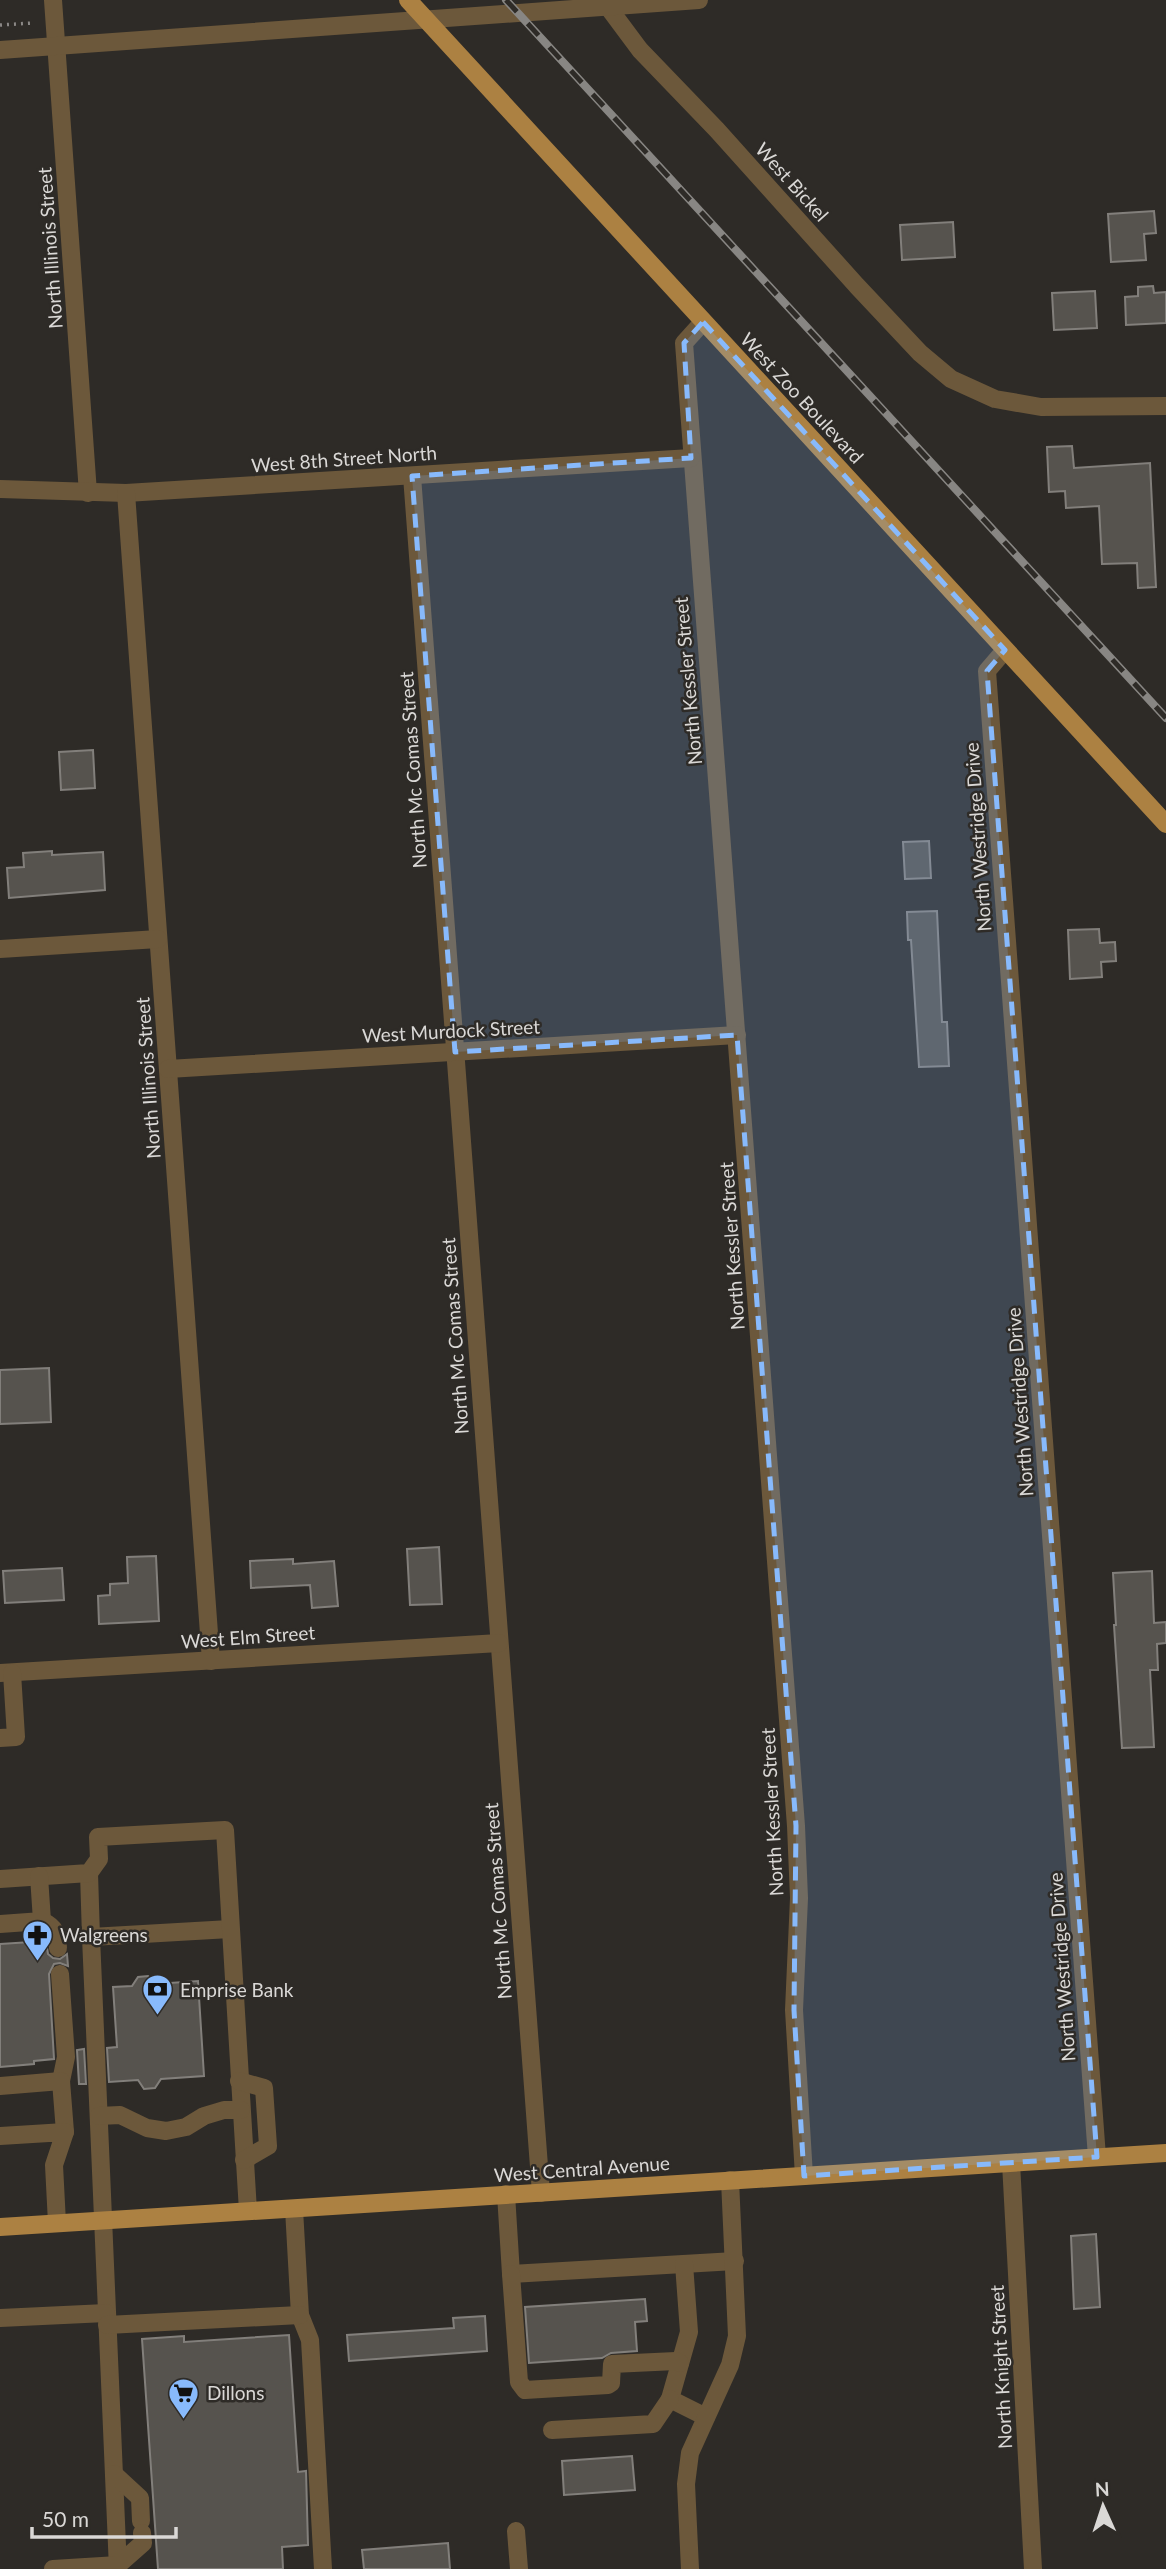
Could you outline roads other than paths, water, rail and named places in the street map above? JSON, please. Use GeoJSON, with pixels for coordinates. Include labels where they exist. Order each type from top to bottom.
{"type":"FeatureCollection","features":[{"type":"Feature","properties":{"kind":"main road","name":"West Zoo Boulevard"},"geometry":{"type":"LineString","coordinates":[[408,0],[1166,824]]}},
{"type":"Feature","properties":{"kind":"main road","name":"West Central Avenue"},"geometry":{"type":"LineString","coordinates":[[0,2227],[1166,2153]]}},
{"type":"Feature","properties":{"kind":"street","name":"North Illinois Street"},"geometry":{"type":"LineString","coordinates":[[53,0],[88,493]]}},
{"type":"Feature","properties":{"kind":"street"},"geometry":{"type":"LineString","coordinates":[[0,50],[699,0]]}},
{"type":"Feature","properties":{"kind":"street","name":"West Bickel"},"geometry":{"type":"LineString","coordinates":[[608,7],[640,50],[717,130],[857,286],[920,353],[951,379],[995,399],[1041,407],[1166,406]]}},
{"type":"Feature","properties":{"kind":"street","name":"North Kessler Street"},"geometry":{"type":"LineString","coordinates":[[703,322],[684,343],[796,1826],[799,1898],[794,2010],[804,2176]]}},
{"type":"Feature","properties":{"kind":"street","name":"West 8th Street North"},"geometry":{"type":"LineString","coordinates":[[0,489],[126,493],[691,458]]}},
{"type":"Feature","properties":{"kind":"street","name":"North Mc Comas Street"},"geometry":{"type":"LineString","coordinates":[[412,476],[541,2193]]}},
{"type":"Feature","properties":{"kind":"street","name":"North Illinois Street"},"geometry":{"type":"LineString","coordinates":[[126,493],[211,1661]]}},
{"type":"Feature","properties":{"kind":"street","name":"North Westridge Drive"},"geometry":{"type":"LineString","coordinates":[[1005,650],[987,671],[1097,2157]]}},
{"type":"Feature","properties":{"kind":"street"},"geometry":{"type":"LineString","coordinates":[[0,949],[158,939]]}},
{"type":"Feature","properties":{"kind":"street","name":"West Murdock Street"},"geometry":{"type":"LineString","coordinates":[[168,1069],[737,1035]]}},
{"type":"Feature","properties":{"kind":"street","name":"West Elm Street"},"geometry":{"type":"LineString","coordinates":[[6,1673],[499,1643]]}},
{"type":"Feature","properties":{"kind":"street"},"geometry":{"type":"LineString","coordinates":[[0,1738],[16,1737],[6,1673]]}},
{"type":"Feature","properties":{"kind":"street"},"geometry":{"type":"LineString","coordinates":[[118,2567],[89,1873],[99,1859],[98,1837],[225,1830],[247,2211]]}},
{"type":"Feature","properties":{"kind":"street"},"geometry":{"type":"LineString","coordinates":[[0,1879],[89,1873]]}},
{"type":"Feature","properties":{"kind":"street"},"geometry":{"type":"LineString","coordinates":[[39,1876],[42,1921]]}},
{"type":"Feature","properties":{"kind":"street"},"geometry":{"type":"LineString","coordinates":[[0,1924],[42,1921],[51,1925],[57,1933],[58,1948]]}},
{"type":"Feature","properties":{"kind":"street"},"geometry":{"type":"LineString","coordinates":[[91,1937],[230,1929]]}},
{"type":"Feature","properties":{"kind":"street"},"geometry":{"type":"LineString","coordinates":[[57,2223],[54,2165],[65,2132],[61,2081],[66,2057],[60,1974]]}},
{"type":"Feature","properties":{"kind":"street"},"geometry":{"type":"LineString","coordinates":[[0,2086],[61,2081]]}},
{"type":"Feature","properties":{"kind":"street"},"geometry":{"type":"LineString","coordinates":[[239,2081],[264,2088],[268,2146],[244,2160]]}},
{"type":"Feature","properties":{"kind":"street"},"geometry":{"type":"LineString","coordinates":[[99,2116],[120,2115],[147,2128],[166,2131],[186,2127],[204,2116],[224,2110],[241,2109]]}},
{"type":"Feature","properties":{"kind":"street"},"geometry":{"type":"LineString","coordinates":[[0,2136],[65,2132]]}},
{"type":"Feature","properties":{"kind":"street","name":"North Knight Street"},"geometry":{"type":"LineString","coordinates":[[1011,2163],[1033,2569]]}},
{"type":"Feature","properties":{"kind":"street"},"geometry":{"type":"LineString","coordinates":[[690,2569],[686,2484],[690,2453],[730,2365],[737,2336],[730,2180]]}},
{"type":"Feature","properties":{"kind":"street"},"geometry":{"type":"LineString","coordinates":[[506,2194],[519,2382],[525,2390],[608,2385],[611,2383],[612,2364],[680,2363]]}},
{"type":"Feature","properties":{"kind":"street"},"geometry":{"type":"LineString","coordinates":[[294,2209],[300,2315],[310,2340],[323,2569]]}},
{"type":"Feature","properties":{"kind":"street"},"geometry":{"type":"LineString","coordinates":[[511,2274],[734,2261]]}},
{"type":"Feature","properties":{"kind":"street"},"geometry":{"type":"LineString","coordinates":[[552,2430],[653,2424],[670,2399],[689,2332],[684,2264]]}},
{"type":"Feature","properties":{"kind":"street"},"geometry":{"type":"LineString","coordinates":[[0,2318],[300,2315]]}},
{"type":"Feature","properties":{"kind":"street"},"geometry":{"type":"LineString","coordinates":[[670,2399],[706,2417]]}},
{"type":"Feature","properties":{"kind":"street"},"geometry":{"type":"LineString","coordinates":[[53,2569],[118,2567],[143,2543],[140,2498],[114,2474]]}},
{"type":"Feature","properties":{"kind":"street"},"geometry":{"type":"LineString","coordinates":[[516,2531],[519,2569]]}},
{"type":"Feature","properties":{"kind":"railway"},"geometry":{"type":"LineString","coordinates":[[506,0],[1166,718]]}},
{"type":"Feature","properties":{"kind":"place","name":"Walgreens"},"geometry":{"type":"Point","coordinates":[37,1962]}},
{"type":"Feature","properties":{"kind":"place","name":"Emprise Bank"},"geometry":{"type":"Point","coordinates":[157,2017]}},
{"type":"Feature","properties":{"kind":"place","name":"Dillons"},"geometry":{"type":"Point","coordinates":[184,2420]}}]}
